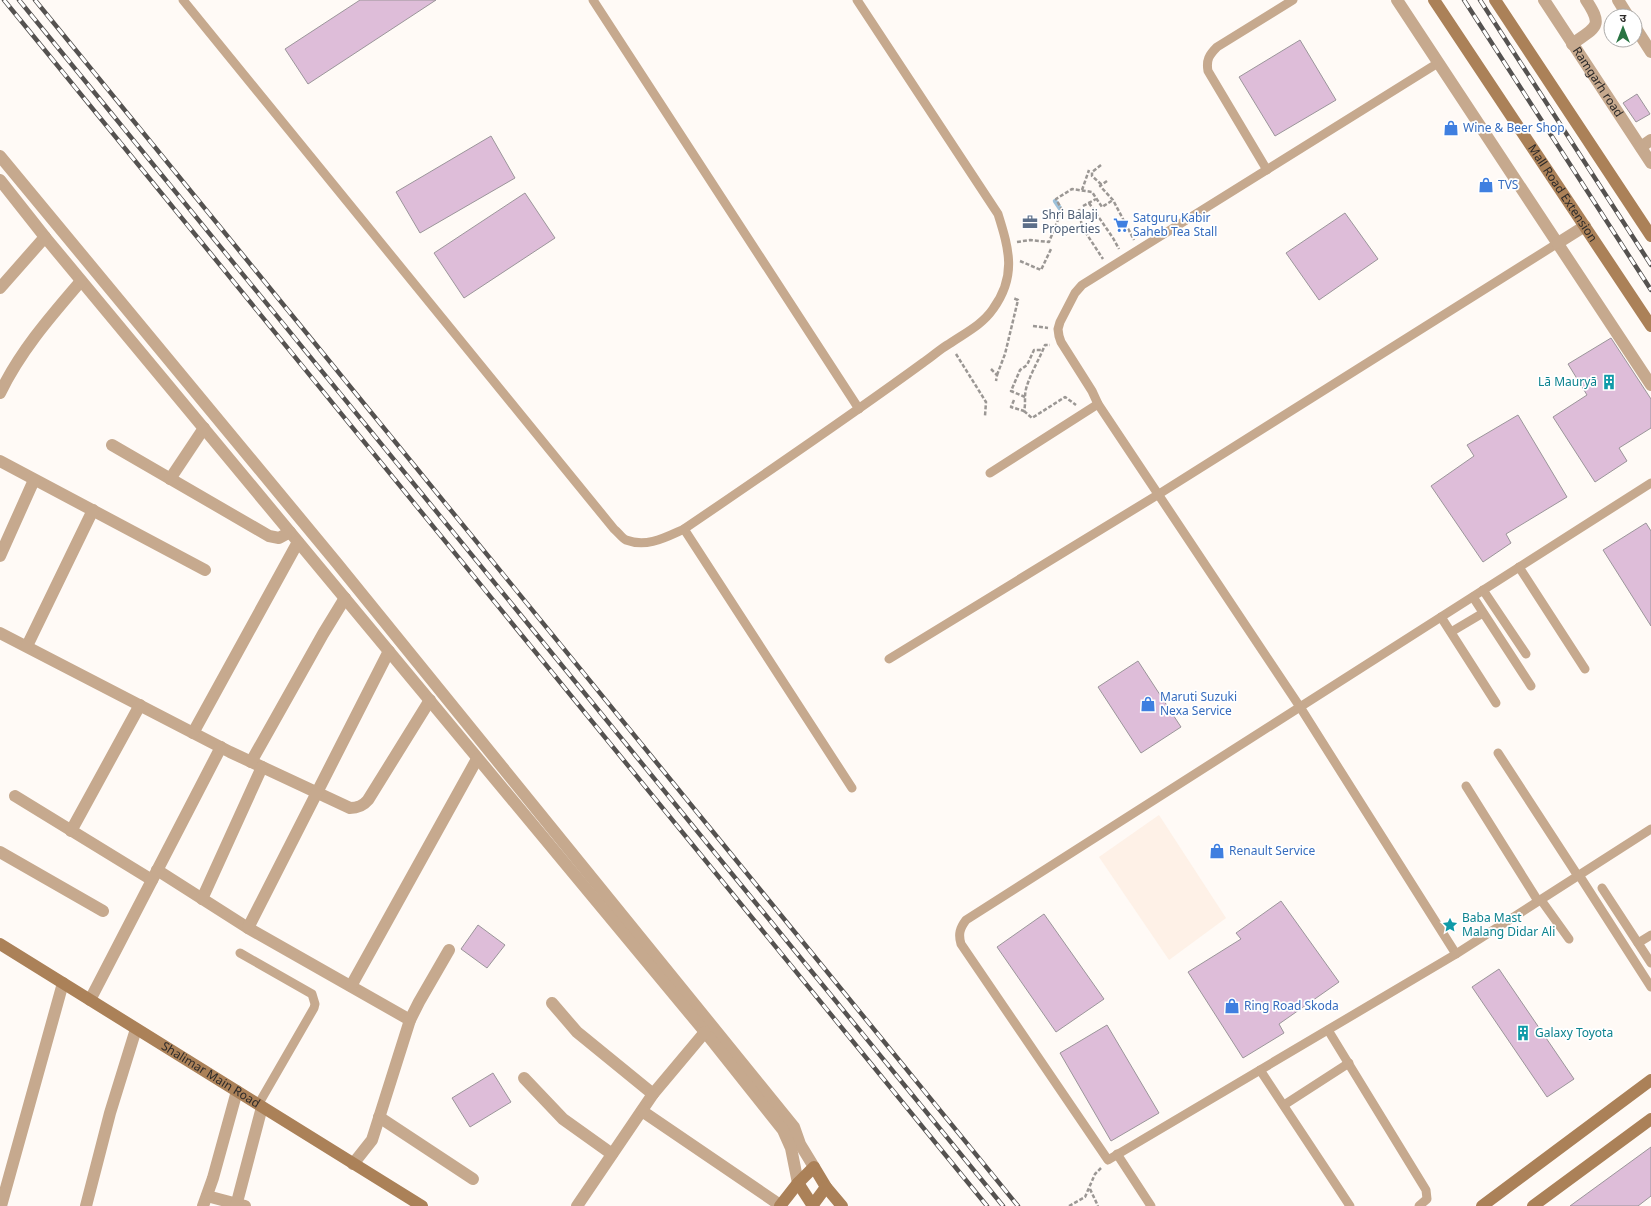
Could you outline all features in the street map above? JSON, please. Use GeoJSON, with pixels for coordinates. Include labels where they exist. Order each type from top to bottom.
{"type":"FeatureCollection","features":[{"type":"Feature","properties":{"kind":"street"},"geometry":{"type":"LineString","coordinates":[[1397,0],[1651,385]]}},
{"type":"Feature","properties":{"kind":"street","name":"Mall Road Extension"},"geometry":{"type":"LineString","coordinates":[[1434,0],[1651,326]]}},
{"type":"Feature","properties":{"kind":"street"},"geometry":{"type":"LineString","coordinates":[[1495,0],[1651,236]]}},
{"type":"Feature","properties":{"kind":"street","name":"Ramgarh road"},"geometry":{"type":"LineString","coordinates":[[1544,0],[1651,163]]}},
{"type":"Feature","properties":{"kind":"street"},"geometry":{"type":"LineString","coordinates":[[1572,44],[1594,29],[1596,24],[1594,12],[1586,0]]}},
{"type":"Feature","properties":{"kind":"street"},"geometry":{"type":"LineString","coordinates":[[1643,40],[1651,52]]}},
{"type":"Feature","properties":{"kind":"street"},"geometry":{"type":"LineString","coordinates":[[1641,147],[1651,140]]}},
{"type":"Feature","properties":{"kind":"street"},"geometry":{"type":"LineString","coordinates":[[0,156],[103,283],[336,562],[794,1127],[800,1144],[826,1186],[842,1206]]}},
{"type":"Feature","properties":{"kind":"street"},"geometry":{"type":"LineString","coordinates":[[0,180],[81,281],[705,1032],[783,1130],[791,1148],[798,1183],[812,1206],[826,1186]]}},
{"type":"Feature","properties":{"kind":"street"},"geometry":{"type":"LineString","coordinates":[[1558,243],[1585,226]]}},
{"type":"Feature","properties":{"kind":"street"},"geometry":{"type":"LineString","coordinates":[[0,288],[45,237]]}},
{"type":"Feature","properties":{"kind":"street"},"geometry":{"type":"LineString","coordinates":[[0,393],[9,374],[26,348],[43,325],[81,281]]}},
{"type":"Feature","properties":{"kind":"street"},"geometry":{"type":"LineString","coordinates":[[170,479],[204,428]]}},
{"type":"Feature","properties":{"kind":"street"},"geometry":{"type":"LineString","coordinates":[[112,445],[269,536],[279,538],[290,532]]}},
{"type":"Feature","properties":{"kind":"street"},"geometry":{"type":"LineString","coordinates":[[0,461],[205,570]]}},
{"type":"Feature","properties":{"kind":"street"},"geometry":{"type":"LineString","coordinates":[[0,556],[34,480]]}},
{"type":"Feature","properties":{"kind":"street"},"geometry":{"type":"LineString","coordinates":[[26,646],[93,510]]}},
{"type":"Feature","properties":{"kind":"street"},"geometry":{"type":"LineString","coordinates":[[193,733],[298,542]]}},
{"type":"Feature","properties":{"kind":"street"},"geometry":{"type":"LineString","coordinates":[[202,899],[257,765],[345,598]]}},
{"type":"Feature","properties":{"kind":"street"},"geometry":{"type":"LineString","coordinates":[[0,633],[193,733],[257,765],[350,808],[357,808],[364,805],[430,700]]}},
{"type":"Feature","properties":{"kind":"street"},"geometry":{"type":"LineString","coordinates":[[248,928],[389,651]]}},
{"type":"Feature","properties":{"kind":"street"},"geometry":{"type":"LineString","coordinates":[[71,830],[140,705]]}},
{"type":"Feature","properties":{"kind":"street"},"geometry":{"type":"LineString","coordinates":[[90,1000],[221,747]]}},
{"type":"Feature","properties":{"kind":"street"},"geometry":{"type":"LineString","coordinates":[[351,986],[477,759]]}},
{"type":"Feature","properties":{"kind":"street"},"geometry":{"type":"LineString","coordinates":[[15,796],[71,830],[202,899],[248,928],[410,1020]]}},
{"type":"Feature","properties":{"kind":"street"},"geometry":{"type":"LineString","coordinates":[[0,852],[103,911]]}},
{"type":"Feature","properties":{"kind":"street","name":"Shalimar Main Road"},"geometry":{"type":"LineString","coordinates":[[0,944],[422,1206]]}},
{"type":"Feature","properties":{"kind":"street"},"geometry":{"type":"LineString","coordinates":[[353,1164],[372,1140],[410,1020],[449,950]]}},
{"type":"Feature","properties":{"kind":"street"},"geometry":{"type":"LineString","coordinates":[[1,1206],[62,983]]}},
{"type":"Feature","properties":{"kind":"street"},"geometry":{"type":"LineString","coordinates":[[552,1003],[577,1032],[653,1094]]}},
{"type":"Feature","properties":{"kind":"street"},"geometry":{"type":"LineString","coordinates":[[86,1206],[110,1113],[136,1029]]}},
{"type":"Feature","properties":{"kind":"street"},"geometry":{"type":"LineString","coordinates":[[577,1206],[653,1094],[705,1032]]}},
{"type":"Feature","properties":{"kind":"street"},"geometry":{"type":"LineString","coordinates":[[524,1078],[563,1120],[612,1154]]}},
{"type":"Feature","properties":{"kind":"street"},"geometry":{"type":"LineString","coordinates":[[1482,1206],[1651,1080]]}},
{"type":"Feature","properties":{"kind":"street"},"geometry":{"type":"LineString","coordinates":[[237,1092],[205,1201],[239,1205],[260,1106]]}},
{"type":"Feature","properties":{"kind":"street"},"geometry":{"type":"LineString","coordinates":[[642,1111],[780,1205],[798,1183],[814,1167]]}},
{"type":"Feature","properties":{"kind":"street"},"geometry":{"type":"LineString","coordinates":[[379,1117],[473,1179]]}},
{"type":"Feature","properties":{"kind":"street"},"geometry":{"type":"LineString","coordinates":[[1533,1206],[1651,1119]]}},
{"type":"Feature","properties":{"kind":"lane"},"geometry":{"type":"LineString","coordinates":[[183,0],[614,529],[626,540],[643,543],[659,541],[684,529],[859,409],[949,344],[975,328],[993,309],[1002,292],[1010,270],[1007,243],[998,214],[857,0]]}},
{"type":"Feature","properties":{"kind":"lane"},"geometry":{"type":"LineString","coordinates":[[593,0],[859,409]]}},
{"type":"Feature","properties":{"kind":"lane"},"geometry":{"type":"LineString","coordinates":[[1268,170],[1208,71],[1207,62],[1210,54],[1216,47],[1293,0]]}},
{"type":"Feature","properties":{"kind":"lane"},"geometry":{"type":"LineString","coordinates":[[1438,63],[1082,285],[1076,293],[1058,329],[1061,342],[1092,391],[1098,404],[1160,494],[1300,708],[1456,954]]}},
{"type":"Feature","properties":{"kind":"lane"},"geometry":{"type":"LineString","coordinates":[[889,659],[1160,494],[1558,243]]}},
{"type":"Feature","properties":{"kind":"lane"},"geometry":{"type":"LineString","coordinates":[[990,473],[1098,404]]}},
{"type":"Feature","properties":{"kind":"lane"},"geometry":{"type":"LineString","coordinates":[[1651,484],[966,920],[960,928],[959,936],[961,944],[1108,1160],[1456,954],[1651,830]]}},
{"type":"Feature","properties":{"kind":"lane"},"geometry":{"type":"LineString","coordinates":[[684,529],[852,788]]}},
{"type":"Feature","properties":{"kind":"lane"},"geometry":{"type":"LineString","coordinates":[[1519,568],[1585,669]]}},
{"type":"Feature","properties":{"kind":"lane"},"geometry":{"type":"LineString","coordinates":[[1483,590],[1526,654]]}},
{"type":"Feature","properties":{"kind":"lane"},"geometry":{"type":"LineString","coordinates":[[1473,597],[1531,686]]}},
{"type":"Feature","properties":{"kind":"lane"},"geometry":{"type":"LineString","coordinates":[[1451,632],[1484,613]]}},
{"type":"Feature","properties":{"kind":"lane"},"geometry":{"type":"LineString","coordinates":[[1441,617],[1496,703]]}},
{"type":"Feature","properties":{"kind":"lane"},"geometry":{"type":"LineString","coordinates":[[1498,753],[1651,987]]}},
{"type":"Feature","properties":{"kind":"lane"},"geometry":{"type":"LineString","coordinates":[[1466,786],[1540,901],[1569,939]]}},
{"type":"Feature","properties":{"kind":"lane"},"geometry":{"type":"LineString","coordinates":[[1602,888],[1651,963]]}},
{"type":"Feature","properties":{"kind":"lane"},"geometry":{"type":"LineString","coordinates":[[1638,943],[1651,935]]}},
{"type":"Feature","properties":{"kind":"lane"},"geometry":{"type":"LineString","coordinates":[[240,953],[312,994],[315,1004],[260,1106]]}},
{"type":"Feature","properties":{"kind":"lane"},"geometry":{"type":"LineString","coordinates":[[1328,1030],[1426,1190],[1427,1199],[1419,1206]]}},
{"type":"Feature","properties":{"kind":"lane"},"geometry":{"type":"LineString","coordinates":[[1284,1105],[1349,1064]]}},
{"type":"Feature","properties":{"kind":"lane"},"geometry":{"type":"LineString","coordinates":[[1260,1070],[1350,1206]]}},
{"type":"Feature","properties":{"kind":"lane"},"geometry":{"type":"LineString","coordinates":[[1117,1154],[1151,1206]]}},
{"type":"Feature","properties":{"kind":"path"},"geometry":{"type":"LineString","coordinates":[[1101,165],[1092,172],[1092,176],[1102,184],[1100,186],[1113,200],[1139,249]]}},
{"type":"Feature","properties":{"kind":"path"},"geometry":{"type":"LineString","coordinates":[[1082,190],[1089,170]]}},
{"type":"Feature","properties":{"kind":"path"},"geometry":{"type":"LineString","coordinates":[[1102,184],[1107,181]]}},
{"type":"Feature","properties":{"kind":"path"},"geometry":{"type":"LineString","coordinates":[[1007,243],[1030,240],[1049,242],[1062,210],[1056,199],[1072,189],[1092,192],[1102,207],[1113,200]]}},
{"type":"Feature","properties":{"kind":"path"},"geometry":{"type":"LineString","coordinates":[[1083,206],[1096,199]]}},
{"type":"Feature","properties":{"kind":"path"},"geometry":{"type":"LineString","coordinates":[[1089,202],[1113,238],[1124,259]]}},
{"type":"Feature","properties":{"kind":"path"},"geometry":{"type":"LineString","coordinates":[[1079,209],[1082,227],[1109,268]]}},
{"type":"Feature","properties":{"kind":"path"},"geometry":{"type":"LineString","coordinates":[[1008,256],[1041,270],[1051,249]]}},
{"type":"Feature","properties":{"kind":"path"},"geometry":{"type":"LineString","coordinates":[[996,381],[1005,354],[1018,300],[1002,292]]}},
{"type":"Feature","properties":{"kind":"path"},"geometry":{"type":"LineString","coordinates":[[1024,411],[1026,389],[1045,345],[1061,342]]}},
{"type":"Feature","properties":{"kind":"path"},"geometry":{"type":"LineString","coordinates":[[949,344],[986,402],[985,416]]}},
{"type":"Feature","properties":{"kind":"path"},"geometry":{"type":"LineString","coordinates":[[1025,397],[1011,391],[1020,370],[1027,365],[1034,350],[1043,350]]}},
{"type":"Feature","properties":{"kind":"path"},"geometry":{"type":"LineString","coordinates":[[991,369],[997,375]]}},
{"type":"Feature","properties":{"kind":"path"},"geometry":{"type":"LineString","coordinates":[[1014,400],[1011,407],[1024,411],[1032,418],[1065,397],[1086,412]]}},
{"type":"Feature","properties":{"kind":"path"},"geometry":{"type":"LineString","coordinates":[[1069,1206],[1085,1197],[1095,1174],[1108,1160]]}},
{"type":"Feature","properties":{"kind":"path"},"geometry":{"type":"LineString","coordinates":[[1090,1188],[1098,1206]]}},
{"type":"Feature","properties":{"kind":"shaded area"},"geometry":{"type":"Polygon","coordinates":[[[1159,815],[1226,918],[1169,960],[1099,857],[1159,815]]]}},
{"type":"Feature","properties":{"kind":"building"},"geometry":{"type":"Polygon","coordinates":[[[360,0],[436,0],[308,84],[285,49],[360,0]]]}},
{"type":"Feature","properties":{"kind":"building"},"geometry":{"type":"Polygon","coordinates":[[[1300,40],[1336,100],[1275,136],[1239,77],[1300,40]]]}},
{"type":"Feature","properties":{"kind":"building"},"geometry":{"type":"Polygon","coordinates":[[[1637,94],[1650,114],[1636,122],[1623,103],[1637,94]]]}},
{"type":"Feature","properties":{"kind":"building"},"geometry":{"type":"Polygon","coordinates":[[[491,136],[515,178],[420,233],[396,192],[491,136]]]}},
{"type":"Feature","properties":{"kind":"building"},"geometry":{"type":"Polygon","coordinates":[[[525,193],[555,238],[464,298],[434,253],[525,193]]]}},
{"type":"Feature","properties":{"kind":"building"},"geometry":{"type":"Polygon","coordinates":[[[1345,213],[1378,259],[1319,300],[1286,253],[1345,213]]]}},
{"type":"Feature","properties":{"kind":"building","name":"Lā Mauryā"},"geometry":{"type":"Polygon","coordinates":[[[1611,338],[1651,399],[1651,428],[1619,448],[1627,461],[1595,482],[1553,417],[1587,395],[1568,364],[1611,338]]]}},
{"type":"Feature","properties":{"kind":"building"},"geometry":{"type":"Polygon","coordinates":[[[1518,415],[1567,497],[1506,534],[1511,543],[1483,562],[1431,486],[1474,456],[1467,445],[1518,415]]]}},
{"type":"Feature","properties":{"kind":"building"},"geometry":{"type":"Polygon","coordinates":[[[1646,523],[1651,531],[1651,626],[1603,550],[1646,523]]]}},
{"type":"Feature","properties":{"kind":"building"},"geometry":{"type":"Polygon","coordinates":[[[1138,661],[1181,727],[1141,753],[1098,687],[1138,661]]]}},
{"type":"Feature","properties":{"kind":"building"},"geometry":{"type":"Polygon","coordinates":[[[1281,901],[1339,982],[1279,1024],[1284,1033],[1243,1058],[1188,972],[1241,939],[1236,933],[1281,901]]]}},
{"type":"Feature","properties":{"kind":"building"},"geometry":{"type":"Polygon","coordinates":[[[1044,914],[1104,999],[1056,1032],[997,947],[1044,914]]]}},
{"type":"Feature","properties":{"kind":"building"},"geometry":{"type":"Polygon","coordinates":[[[478,925],[505,945],[487,968],[461,949],[478,925]]]}},
{"type":"Feature","properties":{"kind":"building","name":"Galaxy Toyota"},"geometry":{"type":"Polygon","coordinates":[[[1499,969],[1574,1079],[1547,1097],[1472,987],[1499,969]]]}},
{"type":"Feature","properties":{"kind":"building"},"geometry":{"type":"Polygon","coordinates":[[[1107,1025],[1159,1113],[1111,1141],[1060,1053],[1107,1025]]]}},
{"type":"Feature","properties":{"kind":"building"},"geometry":{"type":"Polygon","coordinates":[[[493,1073],[511,1102],[470,1127],[452,1098],[493,1073]]]}},
{"type":"Feature","properties":{"kind":"building"},"geometry":{"type":"Polygon","coordinates":[[[1651,1147],[1651,1196],[1638,1206],[1570,1206],[1651,1147]]]}},
{"type":"Feature","properties":{"kind":"waterway"},"geometry":{"type":"LineString","coordinates":[[1055,201],[1061,210]]}},
{"type":"Feature","properties":{"kind":"railway"},"geometry":{"type":"LineString","coordinates":[[4,0],[987,1206]]}},
{"type":"Feature","properties":{"kind":"railway"},"geometry":{"type":"LineString","coordinates":[[19,0],[1003,1206]]}},
{"type":"Feature","properties":{"kind":"railway"},"geometry":{"type":"LineString","coordinates":[[35,0],[1018,1206]]}},
{"type":"Feature","properties":{"kind":"railway"},"geometry":{"type":"LineString","coordinates":[[1464,0],[1651,290]]}},
{"type":"Feature","properties":{"kind":"railway"},"geometry":{"type":"LineString","coordinates":[[1480,0],[1651,265]]}},
{"type":"Feature","properties":{"kind":"place","name":"Wine & Beer Shop"},"geometry":{"type":"Point","coordinates":[1451,128]}},
{"type":"Feature","properties":{"kind":"place","name":"TVS"},"geometry":{"type":"Point","coordinates":[1486,185]}},
{"type":"Feature","properties":{"kind":"place","name":"Shri Balaji Properties"},"geometry":{"type":"Point","coordinates":[1030,222]}},
{"type":"Feature","properties":{"kind":"place","name":"Satguru Kabir Saheb Tea Stall"},"geometry":{"type":"Point","coordinates":[1121,225]}},
{"type":"Feature","properties":{"kind":"place","name":"Lā Mauryā"},"geometry":{"type":"Point","coordinates":[1609,382]}},
{"type":"Feature","properties":{"kind":"place","name":"Maruti Suzuki Nexa Service"},"geometry":{"type":"Point","coordinates":[1148,704]}},
{"type":"Feature","properties":{"kind":"place","name":"Renault Service"},"geometry":{"type":"Point","coordinates":[1217,851]}},
{"type":"Feature","properties":{"kind":"place","name":"Baba Mast Malang Didar Ali"},"geometry":{"type":"Point","coordinates":[1450,925]}},
{"type":"Feature","properties":{"kind":"place","name":"Ring Road Skoda"},"geometry":{"type":"Point","coordinates":[1232,1006]}},
{"type":"Feature","properties":{"kind":"place","name":"Galaxy Toyota"},"geometry":{"type":"Point","coordinates":[1523,1033]}}]}
